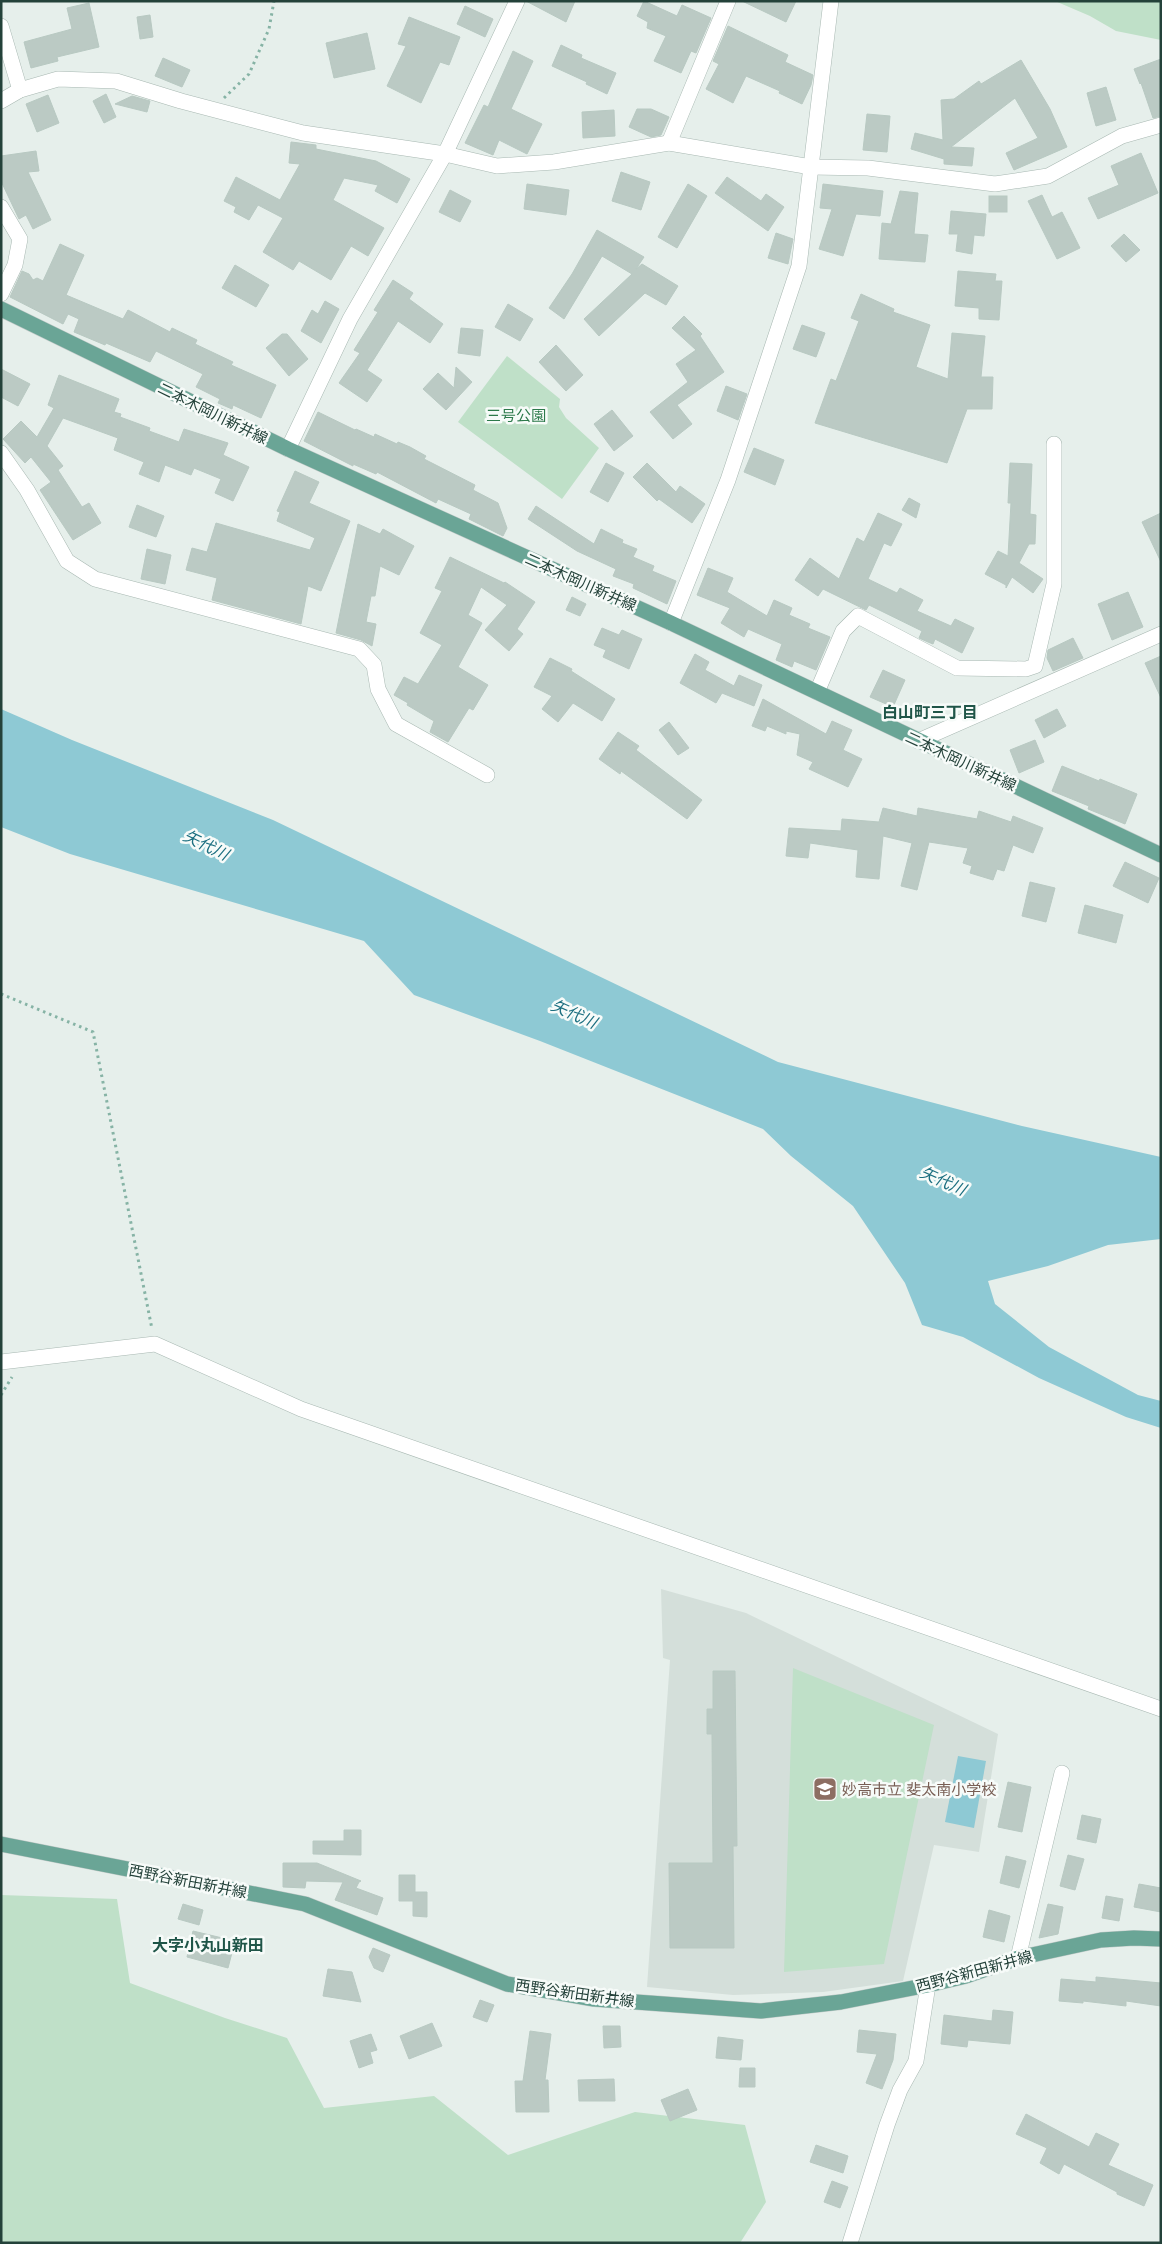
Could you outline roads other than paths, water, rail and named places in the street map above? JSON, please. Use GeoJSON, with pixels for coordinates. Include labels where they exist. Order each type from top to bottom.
{"type":"FeatureCollection","features":[{"type":"Feature","properties":{"kind":"main road","name":"二本木岡川新井線"},"geometry":{"type":"LineString","coordinates":[[1,309],[288,449],[671,623],[1161,855]]}},
{"type":"Feature","properties":{"kind":"main road","name":"西野谷新田新井線"},"geometry":{"type":"LineString","coordinates":[[1,1844],[306,1904],[507,1984],[594,1999],[761,2011],[841,2002],[928,1985],[966,1976],[1018,1958],[1101,1940],[1134,1938],[1161,1940]]}},
{"type":"Feature","properties":{"kind":"street"},"geometry":{"type":"LineString","coordinates":[[288,449],[350,319],[445,154],[517,1]]}},
{"type":"Feature","properties":{"kind":"street"},"geometry":{"type":"LineString","coordinates":[[669,142],[728,1]]}},
{"type":"Feature","properties":{"kind":"street"},"geometry":{"type":"LineString","coordinates":[[671,623],[728,480],[799,266],[831,1]]}},
{"type":"Feature","properties":{"kind":"street"},"geometry":{"type":"LineString","coordinates":[[1,26],[20,90]]}},
{"type":"Feature","properties":{"kind":"street"},"geometry":{"type":"LineString","coordinates":[[1,101],[20,90],[58,79],[116,81],[180,101],[303,133],[445,154],[497,166],[554,162],[669,142],[811,167],[868,168],[995,184],[1048,176],[1122,136],[1161,125]]}},
{"type":"Feature","properties":{"kind":"street"},"geometry":{"type":"LineString","coordinates":[[1,206],[20,239],[16,265],[1,294]]}},
{"type":"Feature","properties":{"kind":"street"},"geometry":{"type":"LineString","coordinates":[[1044,686],[1035,666],[1054,584],[1054,444]]}},
{"type":"Feature","properties":{"kind":"street"},"geometry":{"type":"LineString","coordinates":[[1,452],[27,490],[67,561],[95,579],[359,649],[374,665],[378,689],[396,724],[487,775]]}},
{"type":"Feature","properties":{"kind":"street"},"geometry":{"type":"LineString","coordinates":[[817,692],[843,631],[858,616],[957,668],[1026,669],[1035,666]]}},
{"type":"Feature","properties":{"kind":"street"},"geometry":{"type":"LineString","coordinates":[[918,741],[1161,634]]}},
{"type":"Feature","properties":{"kind":"street"},"geometry":{"type":"LineString","coordinates":[[1,1362],[156,1344],[301,1409],[1161,1709]]}},
{"type":"Feature","properties":{"kind":"street"},"geometry":{"type":"LineString","coordinates":[[1018,1958],[1062,1773]]}},
{"type":"Feature","properties":{"kind":"street"},"geometry":{"type":"LineString","coordinates":[[850,2243],[887,2125],[900,2090],[916,2061],[928,1985]]}},
{"type":"Feature","properties":{"kind":"water","name":"矢代川"},"geometry":{"type":"Polygon","coordinates":[[[1,709],[72,740],[273,820],[778,1062],[1022,1126],[1161,1157],[1161,1239],[1108,1245],[1048,1266],[988,1281],[995,1304],[1049,1347],[1138,1395],[1161,1401],[1161,1428],[1126,1417],[1039,1378],[963,1337],[922,1325],[905,1283],[853,1206],[791,1156],[763,1129],[540,1041],[414,995],[364,941],[70,854],[1,827],[1,709]]]}},
{"type":"Feature","properties":{"kind":"water"},"geometry":{"type":"Polygon","coordinates":[[[958,1756],[986,1761],[974,1828],[945,1822],[958,1756]]]}},
{"type":"Feature","properties":{"kind":"place","name":"妙高市立 斐太南小学校"},"geometry":{"type":"Point","coordinates":[825,1789]}},
{"type":"Feature","properties":{"kind":"district","name":"白山町三丁目"},"geometry":{"type":"Point","coordinates":[930,712]}},
{"type":"Feature","properties":{"kind":"district","name":"大字小丸山新田"},"geometry":{"type":"Point","coordinates":[208,1945]}},
{"type":"Feature","properties":{"kind":"park label","name":"三号公園"},"geometry":{"type":"Point","coordinates":[516,415]}}]}
